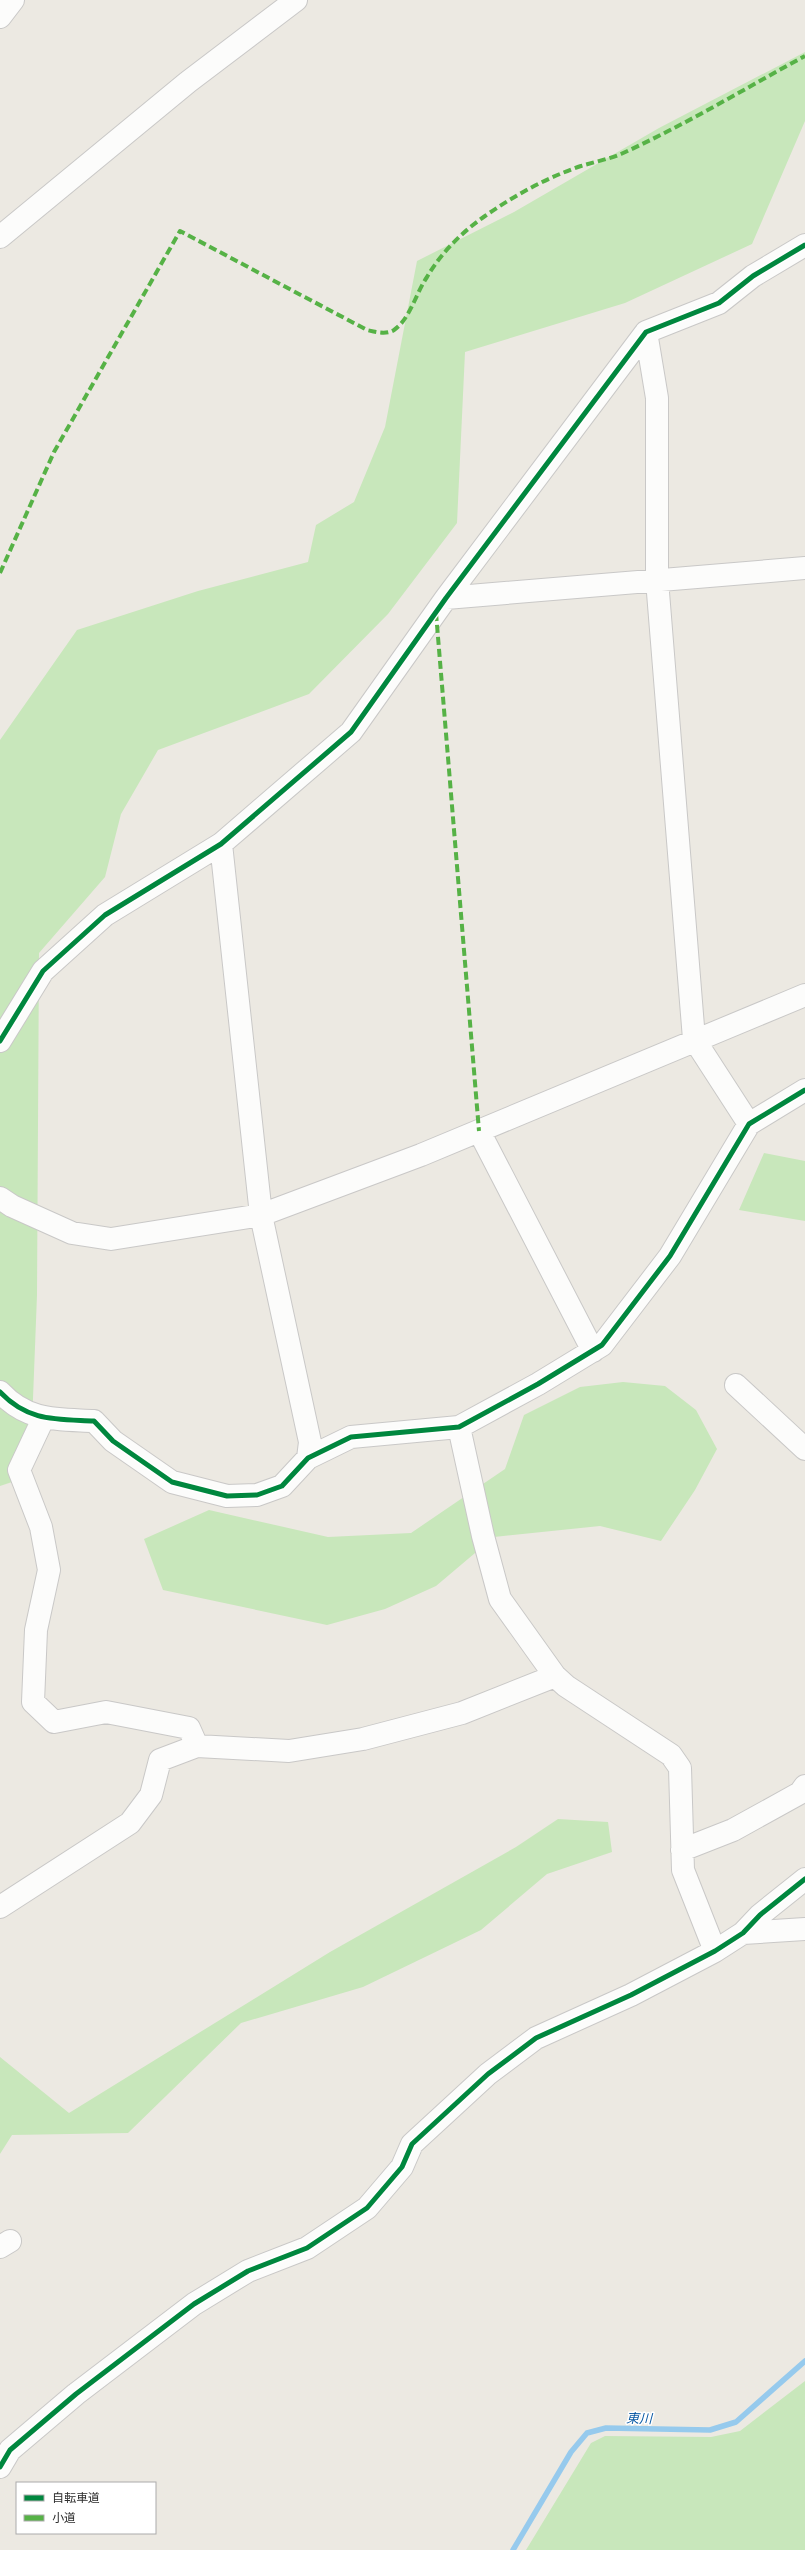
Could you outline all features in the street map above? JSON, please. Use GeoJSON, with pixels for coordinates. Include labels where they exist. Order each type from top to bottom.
{"type":"FeatureCollection","features":[{"type":"Feature","properties":{"kind":"street"},"geometry":{"type":"LineString","coordinates":[[0,17],[13,0]]}},
{"type":"Feature","properties":{"kind":"street"},"geometry":{"type":"LineString","coordinates":[[0,237],[182,87],[296,0]]}},
{"type":"Feature","properties":{"kind":"street"},"geometry":{"type":"LineString","coordinates":[[0,1041],[43,971],[105,915],[221,844],[351,732],[446,598],[646,332],[718,303],[753,276],[805,245]]}},
{"type":"Feature","properties":{"kind":"street"},"geometry":{"type":"LineString","coordinates":[[646,332],[657,398],[657,580],[694,1039],[749,1124]]}},
{"type":"Feature","properties":{"kind":"street"},"geometry":{"type":"LineString","coordinates":[[446,598],[805,568]]}},
{"type":"Feature","properties":{"kind":"street"},"geometry":{"type":"LineString","coordinates":[[221,844],[261,1215],[310,1442],[308,1458]]}},
{"type":"Feature","properties":{"kind":"street"},"geometry":{"type":"LineString","coordinates":[[4,1207],[72,1233],[111,1239],[261,1215],[422,1155],[694,1039],[805,995]]}},
{"type":"Feature","properties":{"kind":"street"},"geometry":{"type":"LineString","coordinates":[[0,1392],[10,1403],[43,1419],[94,1421],[113,1441],[172,1482],[227,1496],[257,1495],[282,1486],[308,1458],[351,1436],[459,1426],[538,1384],[602,1345],[670,1256],[749,1124],[805,1090]]}},
{"type":"Feature","properties":{"kind":"street"},"geometry":{"type":"LineString","coordinates":[[479,1131],[593,1350]]}},
{"type":"Feature","properties":{"kind":"street"},"geometry":{"type":"LineString","coordinates":[[736,1385],[805,1449]]}},
{"type":"Feature","properties":{"kind":"street"},"geometry":{"type":"LineString","coordinates":[[43,1419],[19,1470],[41,1527],[49,1570],[36,1630],[33,1702],[54,1722],[106,1712],[189,1728],[197,1746]]}},
{"type":"Feature","properties":{"kind":"street"},"geometry":{"type":"LineString","coordinates":[[459,1426],[483,1536],[500,1599],[555,1676],[580,1697],[671,1755],[680,1768],[683,1870],[715,1951]]}},
{"type":"Feature","properties":{"kind":"street"},"geometry":{"type":"LineString","coordinates":[[0,1907],[130,1823],[151,1795],[160,1760],[197,1746],[290,1751],[363,1739],[462,1713],[555,1676]]}},
{"type":"Feature","properties":{"kind":"street"},"geometry":{"type":"LineString","coordinates":[[682,1850],[733,1830],[800,1793],[805,1786]]}},
{"type":"Feature","properties":{"kind":"street"},"geometry":{"type":"LineString","coordinates":[[3,2453],[76,2394],[194,2304],[248,2271],[307,2248],[367,2208],[402,2168],[412,2144],[488,2074],[536,2038],[631,1995],[715,1951],[743,1932],[760,1915],[805,1880]]}},
{"type":"Feature","properties":{"kind":"street"},"geometry":{"type":"LineString","coordinates":[[743,1932],[805,1929]]}},
{"type":"Feature","properties":{"kind":"green space"},"geometry":{"type":"Polygon","coordinates":[[[805,52],[805,121],[752,244],[625,303],[465,352],[457,523],[388,614],[309,694],[158,750],[121,814],[105,877],[39,953],[37,1295],[30,1476],[0,1486],[0,740],[77,630],[198,591],[308,562],[316,525],[354,502],[385,427],[417,261],[514,212],[659,128],[805,52]]]}},
{"type":"Feature","properties":{"kind":"green space"},"geometry":{"type":"Polygon","coordinates":[[[764,1153],[805,1161],[805,1221],[739,1210],[764,1153]]]}},
{"type":"Feature","properties":{"kind":"green space"},"geometry":{"type":"Polygon","coordinates":[[[623,1382],[665,1386],[696,1410],[717,1449],[695,1490],[661,1541],[600,1526],[494,1537],[436,1586],[385,1609],[327,1625],[163,1590],[144,1539],[209,1510],[328,1537],[411,1533],[505,1469],[524,1415],[580,1387],[623,1382]]]}},
{"type":"Feature","properties":{"kind":"green space"},"geometry":{"type":"Polygon","coordinates":[[[558,1819],[608,1822],[612,1852],[547,1874],[481,1930],[363,1987],[241,2023],[128,2133],[12,2135],[0,2154],[0,2057],[69,2113],[330,1952],[516,1847],[558,1819]]]}},
{"type":"Feature","properties":{"kind":"green space"},"geometry":{"type":"Polygon","coordinates":[[[805,2381],[805,2550],[526,2550],[591,2443],[605,2436],[711,2437],[740,2431],[805,2381]]]}},
{"type":"Feature","properties":{"kind":"waterway","name":"東川"},"geometry":{"type":"LineString","coordinates":[[513,2550],[571,2452],[587,2433],[606,2428],[710,2430],[736,2422],[805,2361]]}},
{"type":"Feature","properties":{"kind":"marked path"},"geometry":{"type":"LineString","coordinates":[[0,573],[54,452],[180,231],[367,330],[381,333],[391,332],[400,325],[409,313],[423,283],[445,251],[476,222],[496,208],[519,194],[555,176],[581,166],[616,156],[645,143],[805,56]]}},
{"type":"Feature","properties":{"kind":"marked path"},"geometry":{"type":"LineString","coordinates":[[436,613],[479,1131]]}},
{"type":"Feature","properties":{"kind":"cycle path"},"geometry":{"type":"LineString","coordinates":[[0,1041],[43,971],[105,915],[221,844],[351,732],[446,598],[646,332],[719,303],[753,276],[805,245]]}},
{"type":"Feature","properties":{"kind":"cycle path"},"geometry":{"type":"LineString","coordinates":[[0,1392],[21,1409],[32,1414],[55,1419],[94,1421],[113,1441],[172,1482],[227,1496],[257,1495],[282,1486],[308,1458],[351,1437],[459,1427],[538,1384],[602,1345],[670,1256],[749,1124],[805,1090]]}},
{"type":"Feature","properties":{"kind":"cycle path"},"geometry":{"type":"LineString","coordinates":[[0,2467],[10,2450],[76,2394],[194,2304],[248,2271],[307,2248],[367,2208],[402,2167],[412,2144],[488,2074],[536,2038],[631,1995],[715,1951],[743,1933],[760,1915],[805,1879]]}}]}
